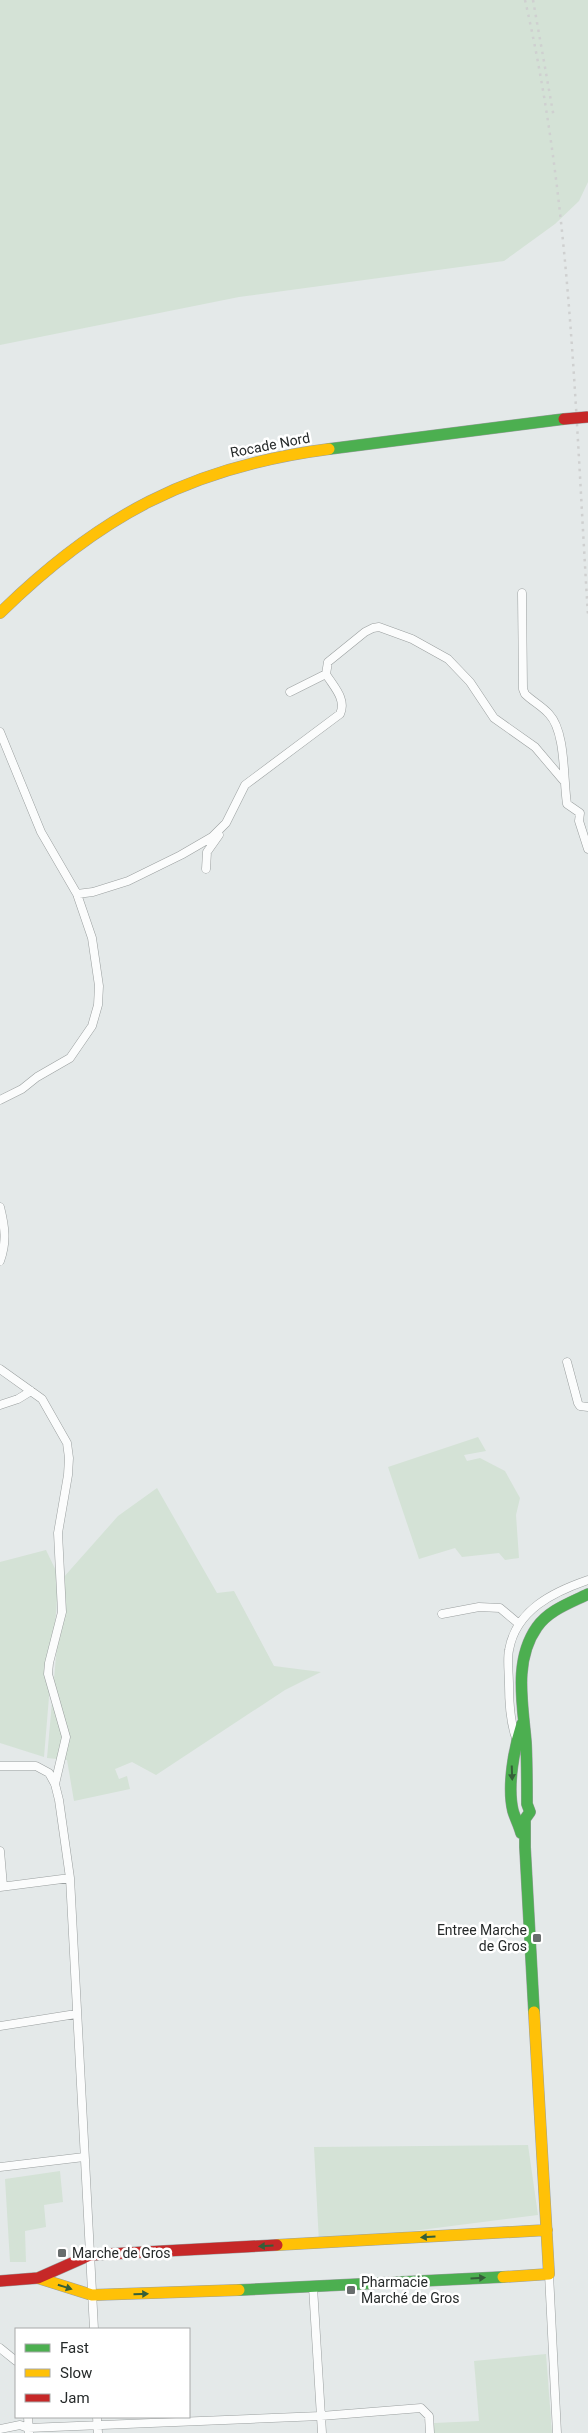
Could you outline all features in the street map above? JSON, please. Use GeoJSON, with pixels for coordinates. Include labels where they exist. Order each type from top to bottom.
{"type":"FeatureCollection","features":[{"type":"Feature","properties":{"kind":"main road","name":"Rocade Nord"},"geometry":{"type":"LineString","coordinates":[[0,613],[59,557],[105,525],[178,487],[224,470],[295,453],[588,416]]}},
{"type":"Feature","properties":{"kind":"main road"},"geometry":{"type":"LineString","coordinates":[[522,1819],[530,1812],[527,1804],[525,1770],[526,1744],[521,1679],[523,1659],[537,1627],[555,1610],[588,1594]]}},
{"type":"Feature","properties":{"kind":"main road"},"geometry":{"type":"LineString","coordinates":[[38,2278],[92,2295],[313,2287],[549,2274],[525,1847],[522,1819],[513,1812],[512,1757],[523,1720]]}},
{"type":"Feature","properties":{"kind":"main road"},"geometry":{"type":"LineString","coordinates":[[517,1741],[525,1770]]}},
{"type":"Feature","properties":{"kind":"main road"},"geometry":{"type":"LineString","coordinates":[[514,1806],[522,1802],[527,1804]]}},
{"type":"Feature","properties":{"kind":"main road"},"geometry":{"type":"LineString","coordinates":[[0,2281],[38,2278],[90,2255],[546,2230]]}},
{"type":"Feature","properties":{"kind":"street"},"geometry":{"type":"LineString","coordinates":[[522,593],[523,689],[525,694],[549,714],[555,722],[560,732],[563,780],[567,804],[588,816]]}},
{"type":"Feature","properties":{"kind":"street"},"geometry":{"type":"LineString","coordinates":[[206,869],[208,852],[245,785],[340,714],[342,702],[326,674],[328,662],[365,632],[373,628],[379,627],[412,640],[448,659],[470,682],[494,718],[535,747],[563,780]]}},
{"type":"Feature","properties":{"kind":"street"},"geometry":{"type":"LineString","coordinates":[[290,692],[326,674]]}},
{"type":"Feature","properties":{"kind":"street"},"geometry":{"type":"LineString","coordinates":[[0,732],[41,832],[78,894],[96,957],[98,1005],[92,1026],[70,1058],[37,1077],[22,1089],[0,1100]]}},
{"type":"Feature","properties":{"kind":"street"},"geometry":{"type":"LineString","coordinates":[[580,813],[579,821],[588,849]]}},
{"type":"Feature","properties":{"kind":"street"},"geometry":{"type":"LineString","coordinates":[[78,894],[93,892],[128,881],[181,855],[212,837],[221,828]]}},
{"type":"Feature","properties":{"kind":"street"},"geometry":{"type":"LineString","coordinates":[[0,1207],[6,1235],[6,1246],[0,1261]]}},
{"type":"Feature","properties":{"kind":"street"},"geometry":{"type":"LineString","coordinates":[[567,1362],[578,1403],[580,1406],[588,1408]]}},
{"type":"Feature","properties":{"kind":"street"},"geometry":{"type":"LineString","coordinates":[[0,1369],[42,1399],[51,1412],[69,1451],[68,1475],[58,1534],[62,1612],[48,1674],[66,1737],[55,1784]]}},
{"type":"Feature","properties":{"kind":"street"},"geometry":{"type":"LineString","coordinates":[[0,1405],[18,1399],[31,1391]]}},
{"type":"Feature","properties":{"kind":"street"},"geometry":{"type":"LineString","coordinates":[[517,1741],[510,1711],[508,1650],[519,1624],[540,1601],[588,1580]]}},
{"type":"Feature","properties":{"kind":"street"},"geometry":{"type":"LineString","coordinates":[[442,1614],[479,1607],[500,1608],[519,1624]]}},
{"type":"Feature","properties":{"kind":"street"},"geometry":{"type":"LineString","coordinates":[[0,1766],[36,1766],[49,1773],[55,1784],[59,1800],[70,1878],[94,2328]]}},
{"type":"Feature","properties":{"kind":"street"},"geometry":{"type":"LineString","coordinates":[[0,1851],[2,1886],[70,1878]]}},
{"type":"Feature","properties":{"kind":"street"},"geometry":{"type":"LineString","coordinates":[[0,2026],[76,2014]]}},
{"type":"Feature","properties":{"kind":"street"},"geometry":{"type":"LineString","coordinates":[[0,2167],[84,2156]]}},
{"type":"Feature","properties":{"kind":"street"},"geometry":{"type":"LineString","coordinates":[[549,2274],[556,2433]]}},
{"type":"Feature","properties":{"kind":"street"},"geometry":{"type":"LineString","coordinates":[[313,2287],[322,2433]]}},
{"type":"Feature","properties":{"kind":"street"},"geometry":{"type":"LineString","coordinates":[[0,2348],[15,2360]]}},
{"type":"Feature","properties":{"kind":"street"},"geometry":{"type":"LineString","coordinates":[[0,2428],[20,2425],[28,2430],[98,2425],[321,2416],[421,2408],[429,2416],[430,2433]]}},
{"type":"Feature","properties":{"kind":"green space"},"geometry":{"type":"Polygon","coordinates":[[[0,0],[588,0],[588,182],[579,201],[555,224],[504,261],[239,297],[0,345],[0,0]]]}},
{"type":"Feature","properties":{"kind":"green space"},"geometry":{"type":"Polygon","coordinates":[[[478,1437],[486,1451],[464,1455],[467,1461],[480,1458],[505,1471],[520,1498],[516,1515],[519,1558],[505,1560],[499,1553],[462,1557],[455,1548],[419,1559],[388,1467],[478,1437]]]}},
{"type":"Feature","properties":{"kind":"green space"},"geometry":{"type":"Polygon","coordinates":[[[157,1488],[217,1593],[234,1591],[274,1666],[321,1672],[285,1690],[156,1775],[132,1762],[115,1769],[119,1779],[127,1776],[130,1789],[74,1801],[67,1760],[47,1758],[63,1578],[118,1516],[157,1488]]]}},
{"type":"Feature","properties":{"kind":"green space"},"geometry":{"type":"Polygon","coordinates":[[[46,1550],[59,1577],[44,1757],[0,1743],[0,1562],[46,1550]]]}},
{"type":"Feature","properties":{"kind":"green space"},"geometry":{"type":"Polygon","coordinates":[[[528,2145],[538,2215],[319,2243],[314,2147],[528,2145]]]}},
{"type":"Feature","properties":{"kind":"green space"},"geometry":{"type":"Polygon","coordinates":[[[60,2171],[63,2202],[44,2205],[46,2227],[25,2231],[26,2262],[10,2262],[5,2179],[60,2171]]]}},
{"type":"Feature","properties":{"kind":"green space"},"geometry":{"type":"Polygon","coordinates":[[[546,2354],[552,2433],[434,2433],[434,2423],[479,2421],[474,2361],[546,2354]]]}},
{"type":"Feature","properties":{"kind":"railway"},"geometry":{"type":"LineString","coordinates":[[525,0],[540,75],[562,229],[569,306],[588,615]]}},
{"type":"Feature","properties":{"kind":"railway"},"geometry":{"type":"LineString","coordinates":[[533,0],[554,118]]}},
{"type":"Feature","properties":{"kind":"traffic: fast"},"geometry":{"type":"LineString","coordinates":[[329,449],[564,419]]}},
{"type":"Feature","properties":{"kind":"traffic: fast"},"geometry":{"type":"LineString","coordinates":[[534,2012],[525,1847],[525,1819],[530,1812],[527,1804],[526,1743],[521,1684],[522,1669],[530,1640],[542,1621],[560,1608],[588,1594]]}},
{"type":"Feature","properties":{"kind":"traffic: fast"},"geometry":{"type":"LineString","coordinates":[[521,1833],[511,1801],[511,1779],[516,1744],[522,1724]]}},
{"type":"Feature","properties":{"kind":"traffic: fast"},"geometry":{"type":"LineString","coordinates":[[239,2290],[503,2277]]}},
{"type":"Feature","properties":{"kind":"traffic: slow"},"geometry":{"type":"LineString","coordinates":[[0,613],[37,579],[74,549],[111,523],[150,501],[190,483],[233,469],[279,457],[329,449]]}},
{"type":"Feature","properties":{"kind":"traffic: slow"},"geometry":{"type":"LineString","coordinates":[[503,2277],[549,2274],[534,2012]]}},
{"type":"Feature","properties":{"kind":"traffic: slow"},"geometry":{"type":"LineString","coordinates":[[277,2245],[547,2230]]}},
{"type":"Feature","properties":{"kind":"traffic: slow"},"geometry":{"type":"LineString","coordinates":[[38,2278],[92,2295],[239,2290]]}},
{"type":"Feature","properties":{"kind":"traffic: jam"},"geometry":{"type":"LineString","coordinates":[[564,419],[588,417]]}},
{"type":"Feature","properties":{"kind":"traffic: jam"},"geometry":{"type":"LineString","coordinates":[[0,2281],[38,2278],[90,2255],[277,2245]]}},
{"type":"Feature","properties":{"kind":"place","name":"Entree Marche de Gros"},"geometry":{"type":"Point","coordinates":[537,1938]}},
{"type":"Feature","properties":{"kind":"place","name":"Marche de Gros"},"geometry":{"type":"Point","coordinates":[62,2253]}},
{"type":"Feature","properties":{"kind":"place","name":"Pharmacie Marché de Gros"},"geometry":{"type":"Point","coordinates":[351,2290]}}]}
